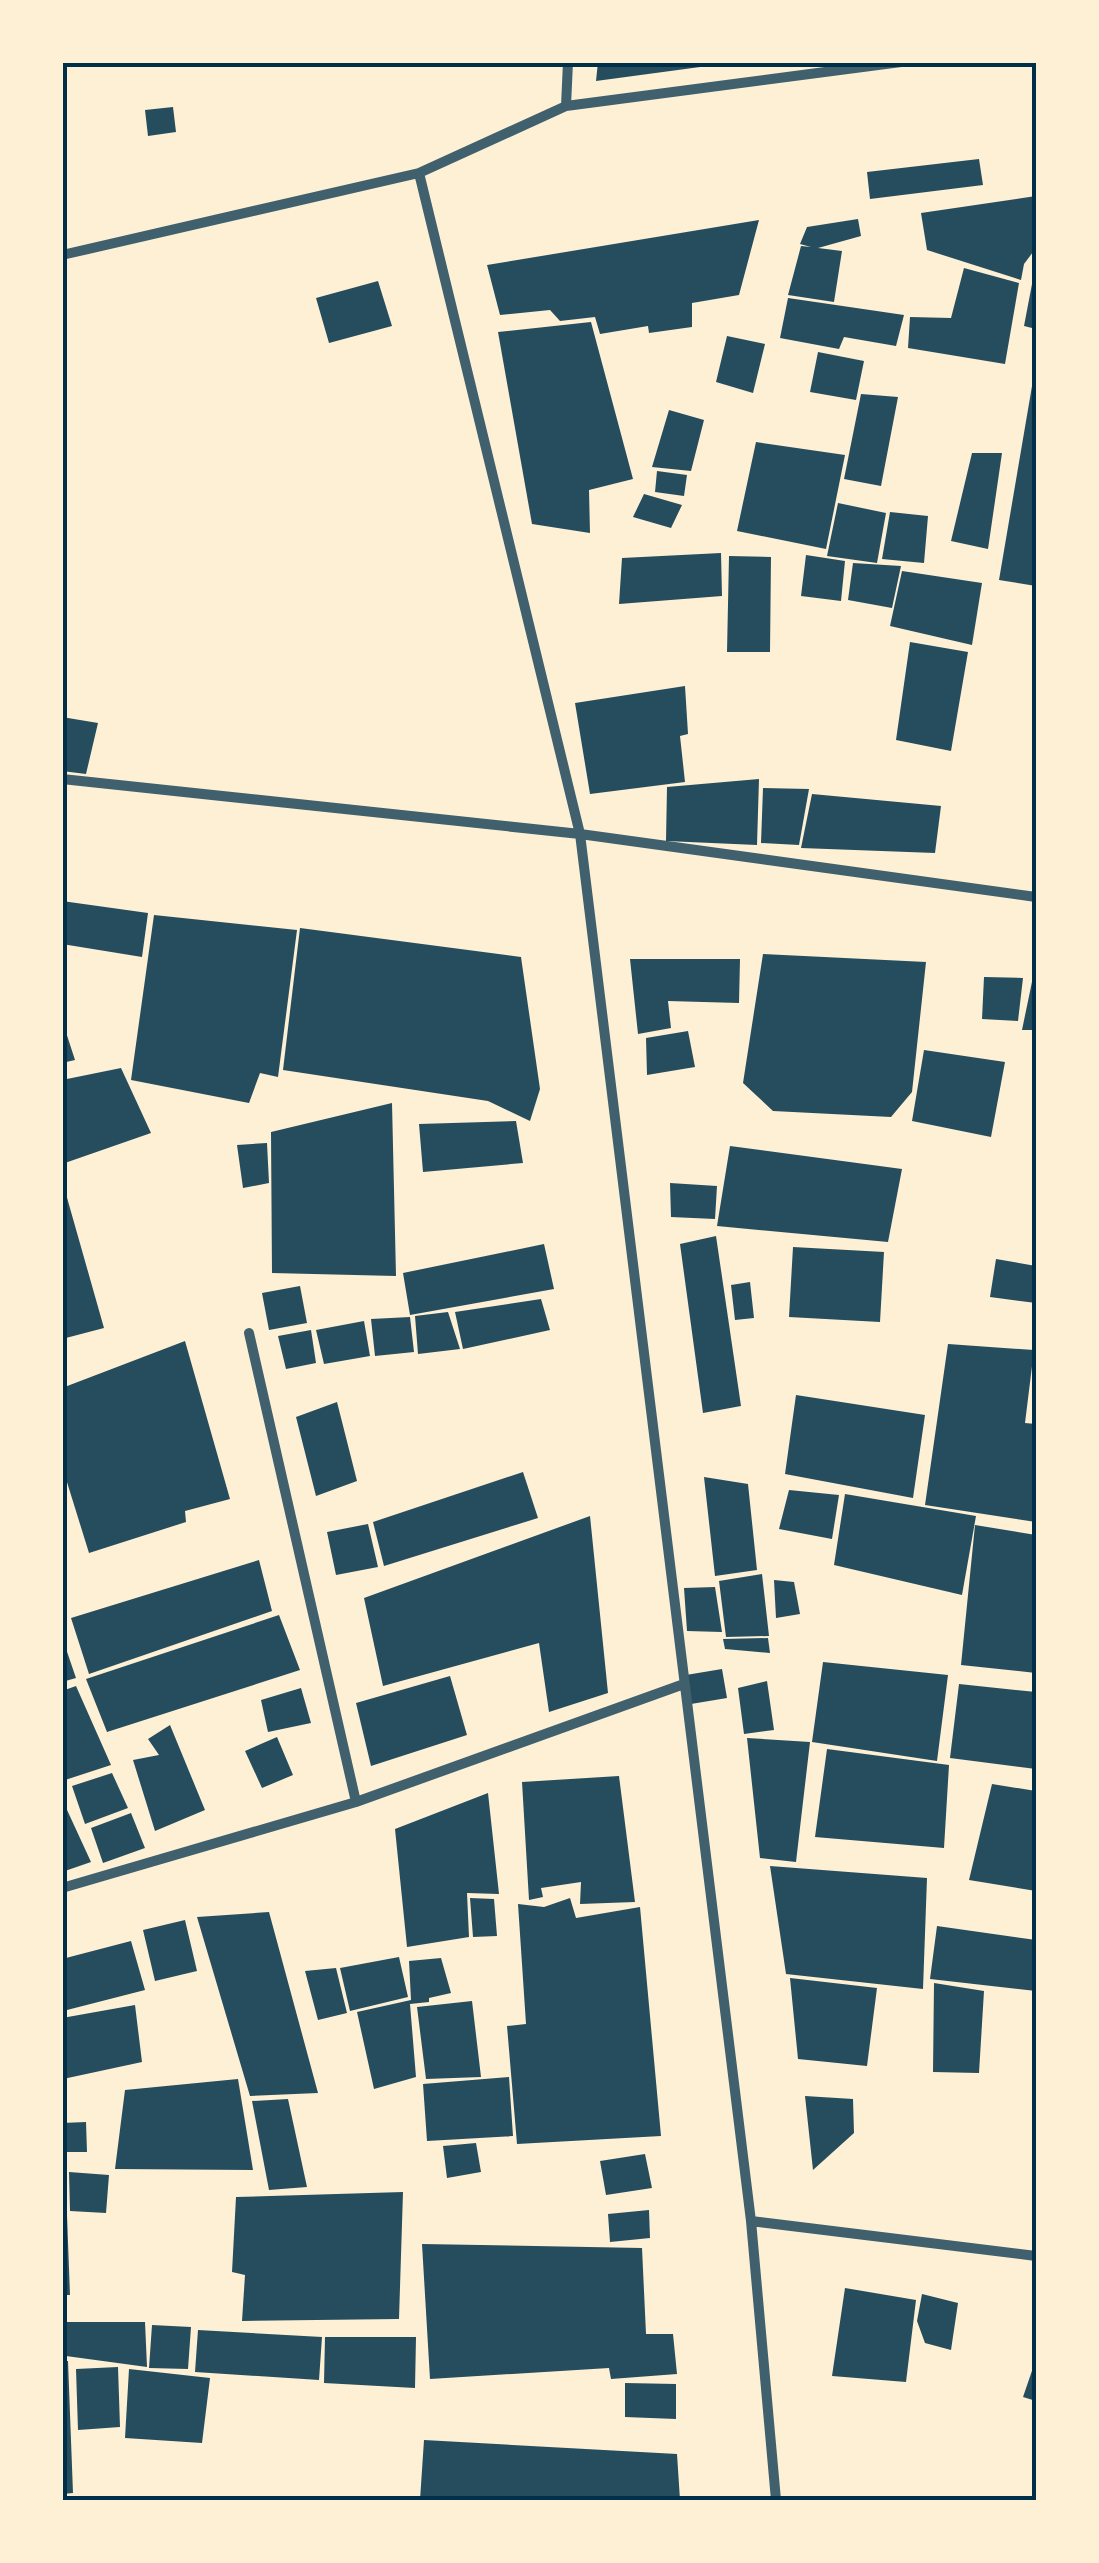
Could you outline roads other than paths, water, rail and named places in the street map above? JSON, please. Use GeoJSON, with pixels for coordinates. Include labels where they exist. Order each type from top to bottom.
{"type":"FeatureCollection","features":[{"type":"Feature","properties":{"kind":"street"},"geometry":{"type":"LineString","coordinates":[[566,106],[568,62]]}},
{"type":"Feature","properties":{"kind":"street"},"geometry":{"type":"LineString","coordinates":[[62,255],[418,172],[566,106],[901,62]]}},
{"type":"Feature","properties":{"kind":"street"},"geometry":{"type":"LineString","coordinates":[[418,172],[580,834],[751,2221],[776,2500]]}},
{"type":"Feature","properties":{"kind":"street"},"geometry":{"type":"LineString","coordinates":[[62,779],[580,834],[1036,896]]}},
{"type":"Feature","properties":{"kind":"street"},"geometry":{"type":"LineString","coordinates":[[248,1333],[356,1802]]}},
{"type":"Feature","properties":{"kind":"street"},"geometry":{"type":"LineString","coordinates":[[62,1888],[356,1802],[684,1684]]}},
{"type":"Feature","properties":{"kind":"street"},"geometry":{"type":"LineString","coordinates":[[751,2221],[1036,2256]]}}]}
